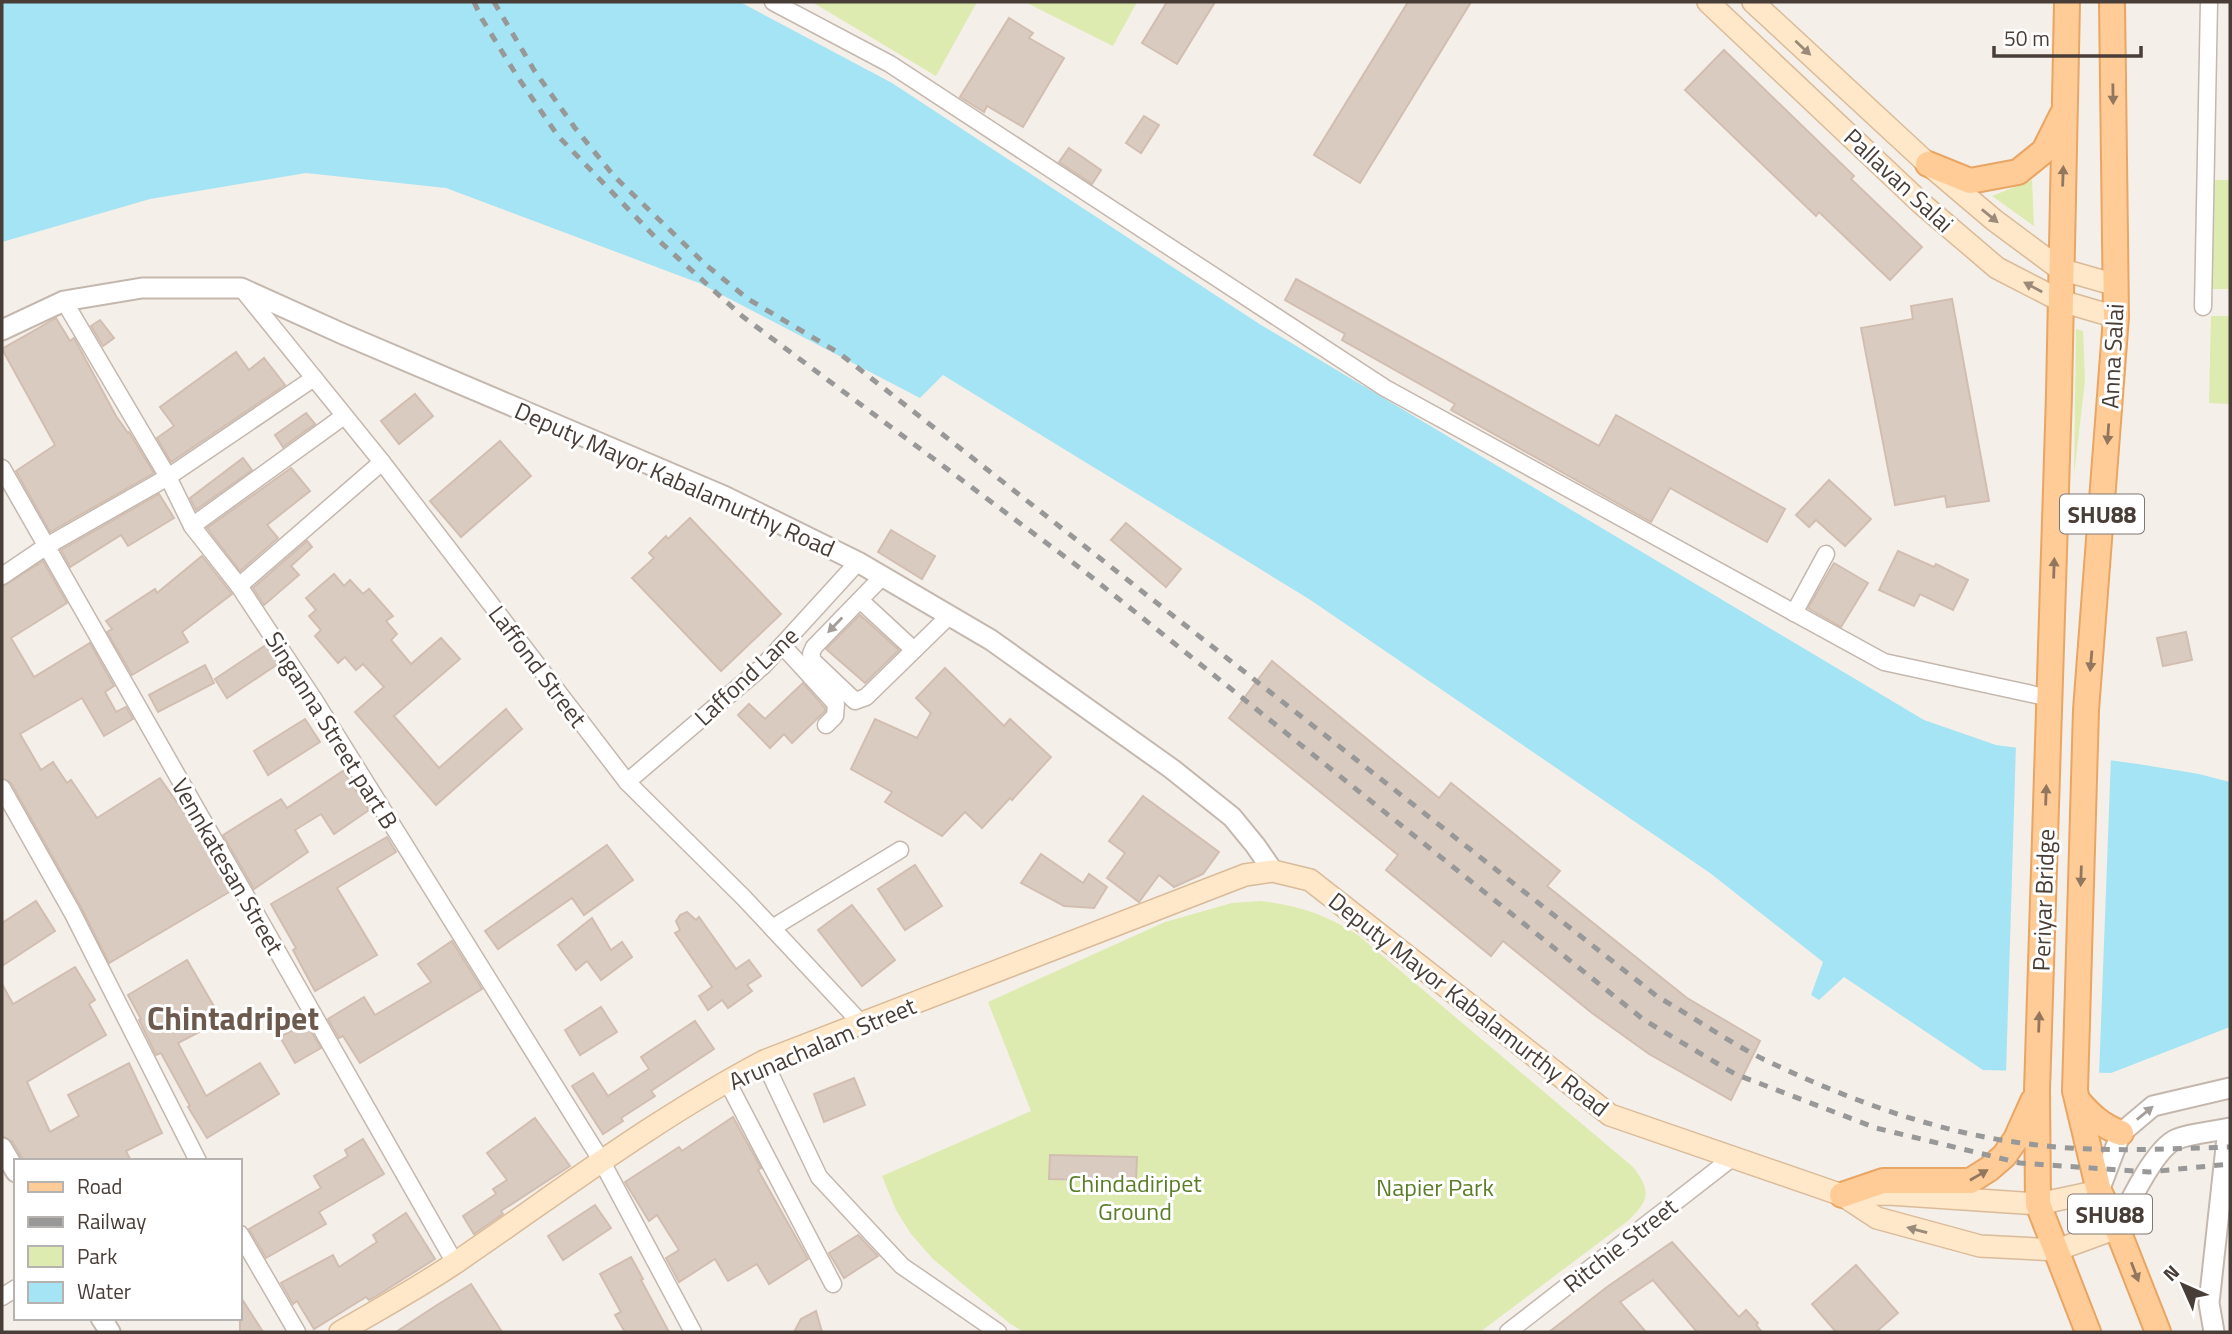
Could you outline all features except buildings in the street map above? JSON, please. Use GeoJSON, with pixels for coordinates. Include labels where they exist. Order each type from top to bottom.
{"type":"FeatureCollection","features":[{"type":"Feature","properties":{"kind":"main road","name":"Pallavan Salai"},"geometry":{"type":"LineString","coordinates":[[1708,2],[1923,204],[1991,263],[2061,301],[2116,317]]}},
{"type":"Feature","properties":{"kind":"main road","name":"Pallavan Salai"},"geometry":{"type":"LineString","coordinates":[[1753,2],[1928,164],[1994,220],[2060,269],[2116,285]]}},
{"type":"Feature","properties":{"kind":"main road","name":"Anna Salai"},"geometry":{"type":"LineString","coordinates":[[2049,704],[2067,2]]}},
{"type":"Feature","properties":{"kind":"main road","name":"Anna Salai"},"geometry":{"type":"LineString","coordinates":[[2086,710],[2116,317],[2112,2]]}},
{"type":"Feature","properties":{"kind":"main road"},"geometry":{"type":"LineString","coordinates":[[1928,164],[1970,181],[2018,172],[2044,150],[2066,107]]}},
{"type":"Feature","properties":{"kind":"main road","name":"Periyar Bridge"},"geometry":{"type":"LineString","coordinates":[[2037,1091],[2049,704]]}},
{"type":"Feature","properties":{"kind":"main road","name":"Periyar Bridge"},"geometry":{"type":"LineString","coordinates":[[2076,1096],[2086,710]]}},
{"type":"Feature","properties":{"kind":"main road","name":"Arunachalam Street"},"geometry":{"type":"LineString","coordinates":[[340,1332],[455,1263],[601,1160],[727,1081],[764,1061],[1245,875],[1273,871],[1310,880]]}},
{"type":"Feature","properties":{"kind":"main road","name":"Deputy Mayor Kabalamurthy Road"},"geometry":{"type":"LineString","coordinates":[[1310,880],[1609,1115],[1842,1195],[1889,1194],[2038,1204],[2099,1191]]}},
{"type":"Feature","properties":{"kind":"main road"},"geometry":{"type":"LineString","coordinates":[[1842,1195],[1883,1181],[1970,1181],[1989,1170],[2016,1139],[2037,1091]]}},
{"type":"Feature","properties":{"kind":"main road","name":"SHU88"},"geometry":{"type":"LineString","coordinates":[[2037,1091],[2038,1204],[2088,1332]]}},
{"type":"Feature","properties":{"kind":"main road"},"geometry":{"type":"LineString","coordinates":[[2076,1096],[2095,1120],[2121,1133]]}},
{"type":"Feature","properties":{"kind":"main road","name":"SHU88"},"geometry":{"type":"LineString","coordinates":[[2076,1096],[2099,1191],[2117,1228],[2158,1332]]}},
{"type":"Feature","properties":{"kind":"main road"},"geometry":{"type":"LineString","coordinates":[[1842,1195],[1878,1218],[1980,1246],[2057,1250],[2117,1228]]}},
{"type":"Feature","properties":{"kind":"street"},"geometry":{"type":"LineString","coordinates":[[773,2],[890,64],[1385,388],[1884,662],[2049,704]]}},
{"type":"Feature","properties":{"kind":"street"},"geometry":{"type":"LineString","coordinates":[[2203,307],[2209,2]]}},
{"type":"Feature","properties":{"kind":"street","name":"Deputy Mayor Kabalamurthy Road"},"geometry":{"type":"LineString","coordinates":[[2,330],[64,301],[142,288],[241,288],[724,496],[883,576],[991,640],[1182,777],[1232,817],[1273,871]]}},
{"type":"Feature","properties":{"kind":"street","name":"Laffond Street"},"geometry":{"type":"LineString","coordinates":[[241,288],[382,462],[627,782],[772,928],[861,1023]]}},
{"type":"Feature","properties":{"kind":"street","name":"Singanna Street part B"},"geometry":{"type":"LineString","coordinates":[[64,301],[168,477],[192,526],[239,586],[315,701],[601,1160],[693,1332]]}},
{"type":"Feature","properties":{"kind":"street"},"geometry":{"type":"LineString","coordinates":[[2,576],[45,547],[168,477],[314,378]]}},
{"type":"Feature","properties":{"kind":"street"},"geometry":{"type":"LineString","coordinates":[[192,526],[344,416]]}},
{"type":"Feature","properties":{"kind":"street"},"geometry":{"type":"LineString","coordinates":[[239,586],[382,462]]}},
{"type":"Feature","properties":{"kind":"street","name":"Vennkatesan Street"},"geometry":{"type":"LineString","coordinates":[[2,468],[455,1263]]}},
{"type":"Feature","properties":{"kind":"street"},"geometry":{"type":"LineString","coordinates":[[1794,613],[1826,554]]}},
{"type":"Feature","properties":{"kind":"street","name":"Laffond Lane"},"geometry":{"type":"LineString","coordinates":[[627,782],[763,666],[858,562]]}},
{"type":"Feature","properties":{"kind":"street"},"geometry":{"type":"LineString","coordinates":[[883,576],[814,647],[811,654],[813,661],[855,702],[866,698],[949,616]]}},
{"type":"Feature","properties":{"kind":"street"},"geometry":{"type":"LineString","coordinates":[[860,600],[914,650]]}},
{"type":"Feature","properties":{"kind":"street"},"geometry":{"type":"LineString","coordinates":[[782,645],[836,704],[835,716],[826,725]]}},
{"type":"Feature","properties":{"kind":"street"},"geometry":{"type":"LineString","coordinates":[[2,788],[72,912],[197,1159]]}},
{"type":"Feature","properties":{"kind":"street"},"geometry":{"type":"LineString","coordinates":[[772,928],[900,850]]}},
{"type":"Feature","properties":{"kind":"street"},"geometry":{"type":"LineString","coordinates":[[764,1061],[819,1177],[902,1266],[998,1332]]}},
{"type":"Feature","properties":{"kind":"street"},"geometry":{"type":"LineString","coordinates":[[727,1081],[833,1284]]}},
{"type":"Feature","properties":{"kind":"street"},"geometry":{"type":"LineString","coordinates":[[2099,1191],[2121,1133],[2153,1106],[2230,1088]]}},
{"type":"Feature","properties":{"kind":"street"},"geometry":{"type":"LineString","coordinates":[[2117,1228],[2134,1192],[2174,1140],[2229,1129],[2208,1303],[2214,1332]]}},
{"type":"Feature","properties":{"kind":"street"},"geometry":{"type":"LineString","coordinates":[[2,1148],[14,1169]]}},
{"type":"Feature","properties":{"kind":"street","name":"Ritchie Street"},"geometry":{"type":"LineString","coordinates":[[1508,1332],[1732,1158]]}},
{"type":"Feature","properties":{"kind":"street"},"geometry":{"type":"LineString","coordinates":[[242,1237],[297,1332]]}},
{"type":"Feature","properties":{"kind":"green space"},"geometry":{"type":"Polygon","coordinates":[[[812,2],[977,2],[936,76],[812,2]]]}},
{"type":"Feature","properties":{"kind":"green space"},"geometry":{"type":"Polygon","coordinates":[[[1025,2],[1137,2],[1113,46],[1025,2]]]}},
{"type":"Feature","properties":{"kind":"green space"},"geometry":{"type":"Polygon","coordinates":[[[2032,180],[2034,226],[1992,196],[2032,180]]]}},
{"type":"Feature","properties":{"kind":"green space"},"geometry":{"type":"Polygon","coordinates":[[[2198,180],[2230,180],[2230,289],[2197,289],[2198,180]]]}},
{"type":"Feature","properties":{"kind":"green space"},"geometry":{"type":"Polygon","coordinates":[[[2211,316],[2230,316],[2230,404],[2209,403],[2211,316]]]}},
{"type":"Feature","properties":{"kind":"green space"},"geometry":{"type":"Polygon","coordinates":[[[2076,329],[2083,331],[2085,380],[2074,476],[2076,329]]]}},
{"type":"Feature","properties":{"kind":"green space"},"geometry":{"type":"Polygon","coordinates":[[[1261,901],[1312,912],[1358,935],[1633,1167],[1645,1189],[1646,1195],[1641,1206],[1629,1220],[1480,1332],[1024,1332],[1009,1323],[933,1259],[911,1234],[896,1210],[882,1176],[1031,1111],[988,1002],[1165,922],[1232,903],[1261,901]]]}},
{"type":"Feature","properties":{"kind":"water"},"geometry":{"type":"Polygon","coordinates":[[[2,2],[740,2],[892,83],[1261,325],[1924,720],[1996,745],[2138,764],[2230,782],[2230,1027],[2111,1073],[1983,1070],[1844,977],[1819,1000],[1811,995],[1823,962],[1710,873],[1309,599],[943,375],[920,398],[699,283],[446,188],[306,173],[150,199],[2,242],[2,2]]]}},
{"type":"Feature","properties":{"kind":"pier"},"geometry":{"type":"Polygon","coordinates":[[[2016,744],[2111,757],[2099,1076],[2006,1074],[2016,744]]]}},
{"type":"Feature","properties":{"kind":"railway"},"geometry":{"type":"LineString","coordinates":[[474,2],[517,76],[558,136],[657,239],[742,316],[1084,571],[1644,1020],[1735,1074],[1876,1128],[2020,1163],[2149,1172],[2230,1164]]}},
{"type":"Feature","properties":{"kind":"railway"},"geometry":{"type":"LineString","coordinates":[[494,2],[534,70],[575,128],[614,176],[706,265],[748,299],[839,353],[1658,997],[1736,1045],[1827,1088],[1859,1101],[1960,1132],[2029,1144],[2079,1149],[2230,1147]]}},
{"type":"Feature","properties":{"kind":"district","name":"Chintadripet"},"geometry":{"type":"Point","coordinates":[233,1018]}},
{"type":"Feature","properties":{"kind":"park label","name":"Napier Park"},"geometry":{"type":"Point","coordinates":[1435,1187]}},
{"type":"Feature","properties":{"kind":"park label","name":"Chindadiripet Ground"},"geometry":{"type":"Point","coordinates":[1135,1197]}}]}
